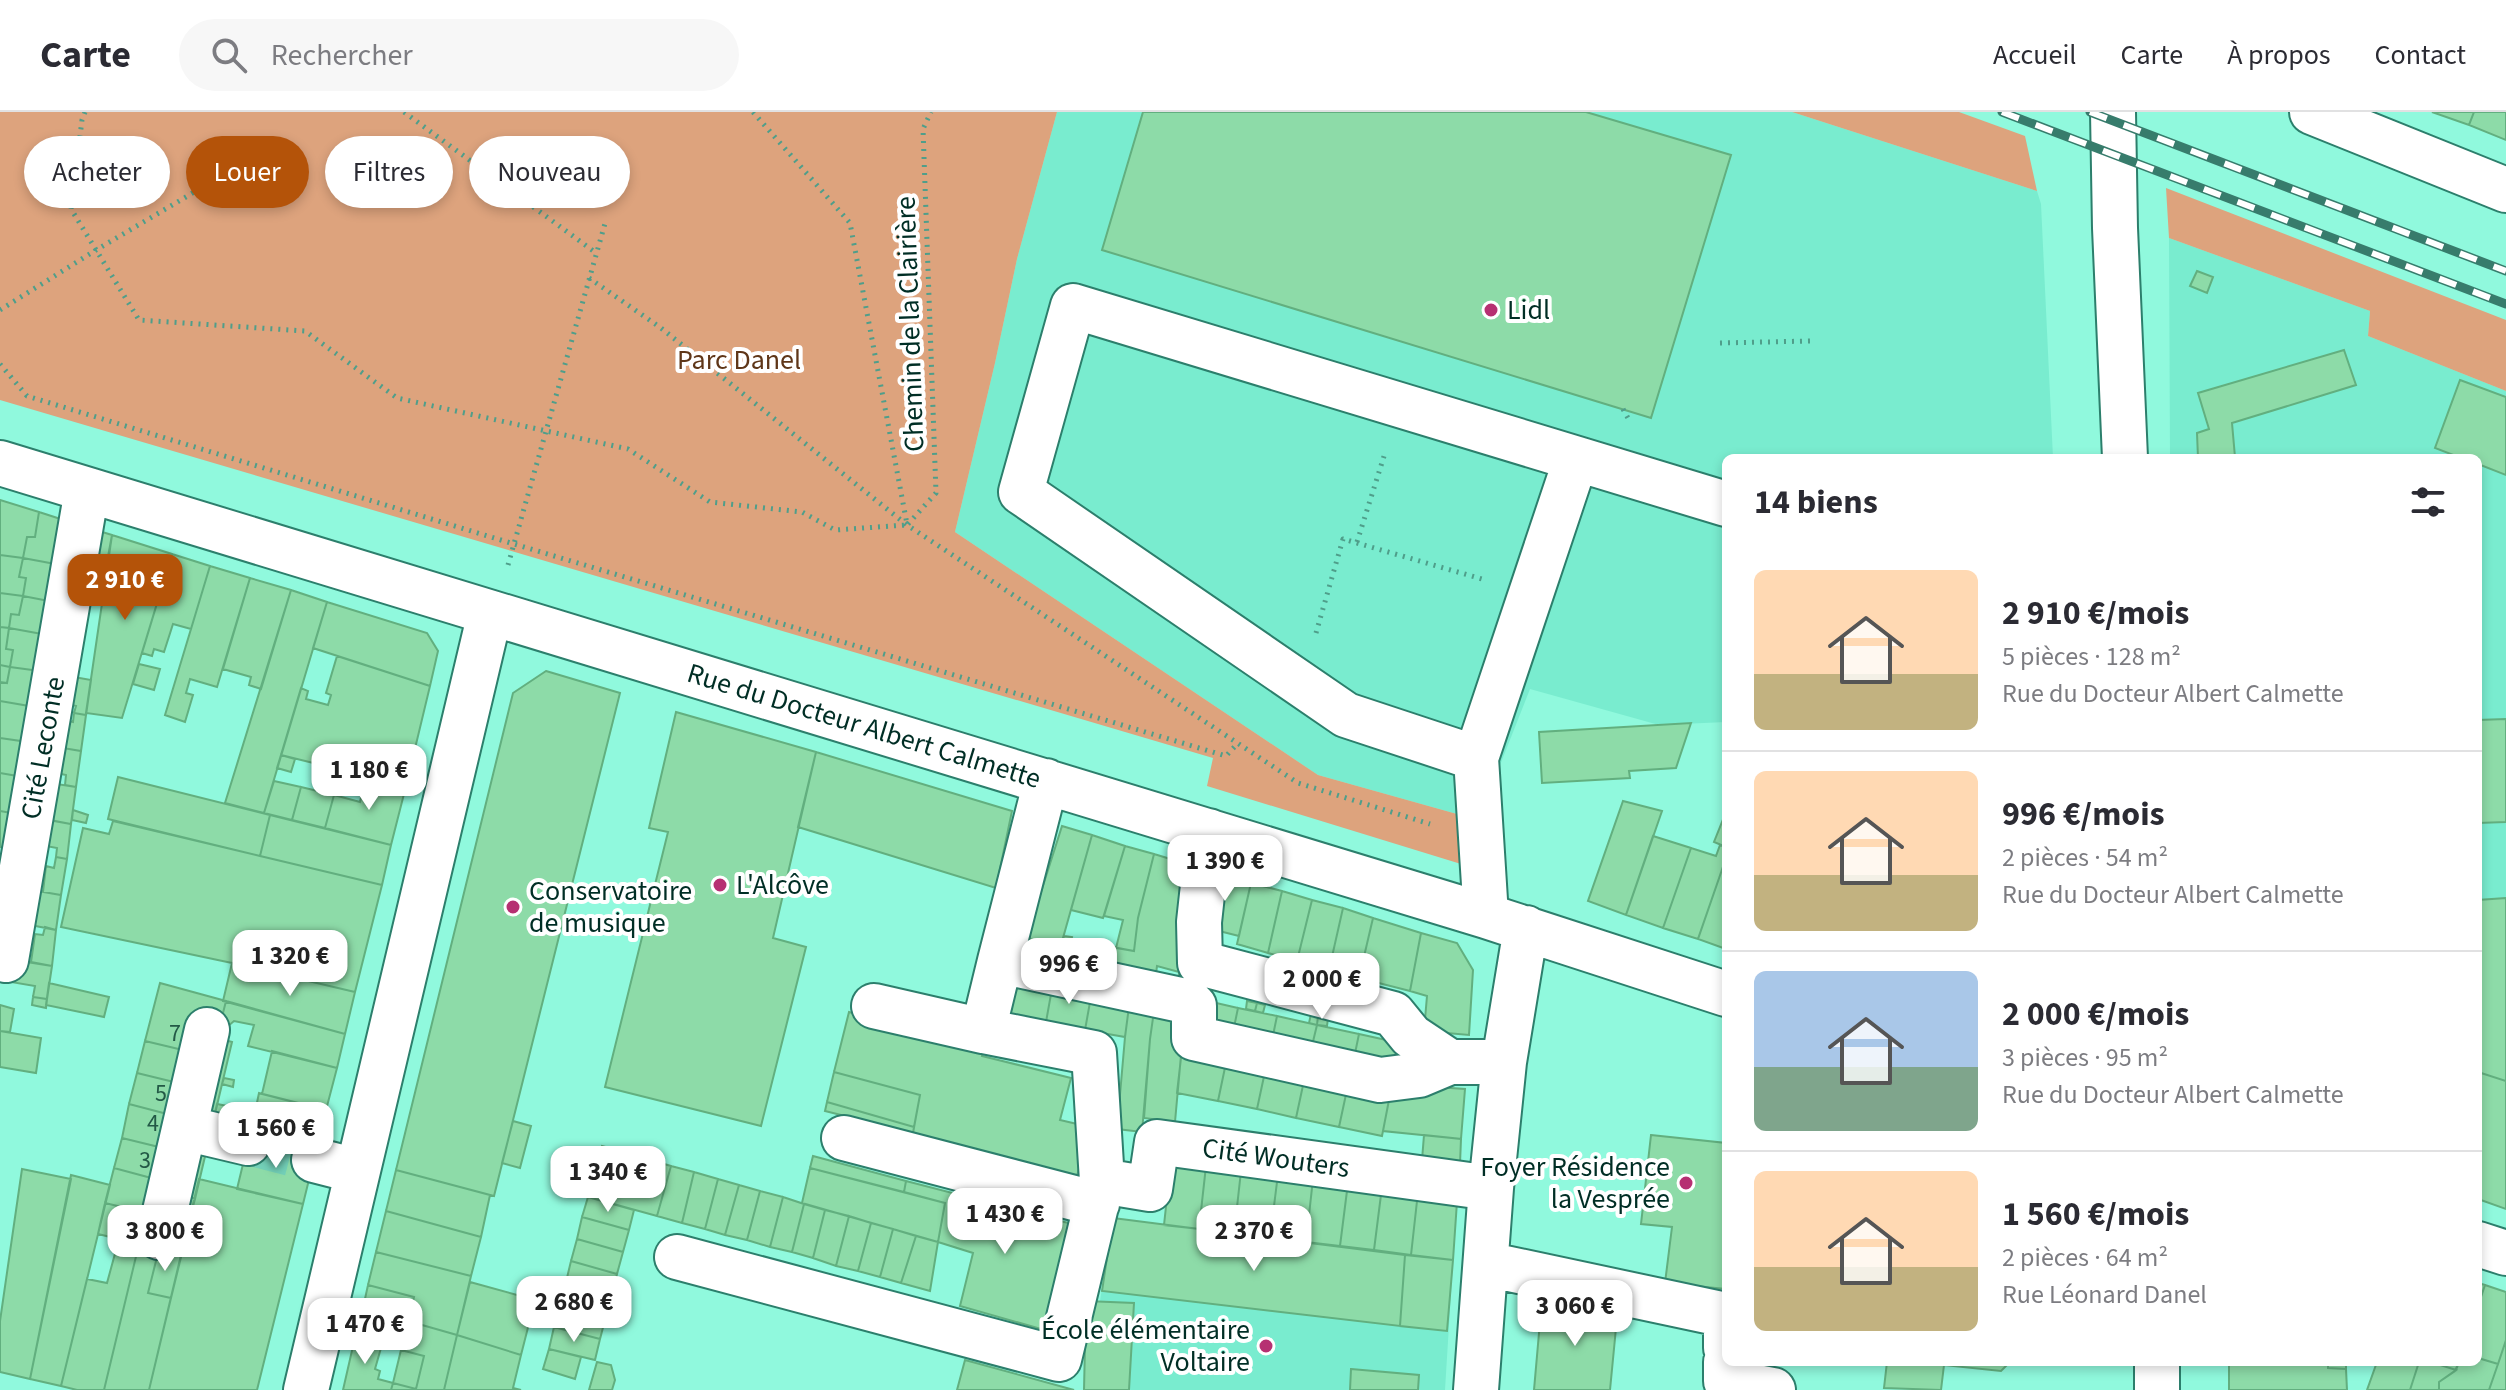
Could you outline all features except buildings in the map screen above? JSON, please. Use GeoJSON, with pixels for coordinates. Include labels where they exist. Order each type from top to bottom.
{"type":"FeatureCollection","features":[{"type":"Feature","properties":{"kind":"street"},"geometry":{"type":"LineString","coordinates":[[2113,112],[2125,454]]}},
{"type":"Feature","properties":{"kind":"street"},"geometry":{"type":"LineString","coordinates":[[2312,112],[2506,190]]}},
{"type":"Feature","properties":{"kind":"street"},"geometry":{"type":"LineString","coordinates":[[1476,758],[1346,715],[1021,492],[1073,306],[1722,503]]}},
{"type":"Feature","properties":{"kind":"street"},"geometry":{"type":"LineString","coordinates":[[1476,1390],[1504,1062],[1506,922],[1481,839],[1476,758],[1576,459]]}},
{"type":"Feature","properties":{"kind":"street","name":"Rue du Docteur Albert Calmette"},"geometry":{"type":"LineString","coordinates":[[0,463],[1506,922],[1722,993]]}},
{"type":"Feature","properties":{"kind":"street","name":"Cité Leconte"},"geometry":{"type":"LineString","coordinates":[[6,960],[87,490]]}},
{"type":"Feature","properties":{"kind":"street"},"geometry":{"type":"LineString","coordinates":[[306,1390],[490,613]]}},
{"type":"Feature","properties":{"kind":"street"},"geometry":{"type":"LineString","coordinates":[[983,1031],[1046,781]]}},
{"type":"Feature","properties":{"kind":"street"},"geometry":{"type":"LineString","coordinates":[[1209,831],[1199,922],[1200,963],[1393,1014],[1411,1036],[1450,1062]]}},
{"type":"Feature","properties":{"kind":"street"},"geometry":{"type":"LineString","coordinates":[[1000,961],[1190,1002],[1194,1006],[1194,1038],[1380,1080],[1419,1075],[1450,1062],[1504,1062]]}},
{"type":"Feature","properties":{"kind":"street"},"geometry":{"type":"LineString","coordinates":[[677,1257],[1059,1359],[1100,1193],[1094,1053],[874,1006]]}},
{"type":"Feature","properties":{"kind":"street"},"geometry":{"type":"LineString","coordinates":[[159,1237],[207,1030]]}},
{"type":"Feature","properties":{"kind":"street"},"geometry":{"type":"LineString","coordinates":[[185,1128],[248,1143]]}},
{"type":"Feature","properties":{"kind":"street"},"geometry":{"type":"LineString","coordinates":[[844,1138],[1100,1193]]}},
{"type":"Feature","properties":{"kind":"street","name":"Cité Wouters"},"geometry":{"type":"LineString","coordinates":[[1100,1193],[1150,1189],[1157,1142],[1491,1188]]}},
{"type":"Feature","properties":{"kind":"street"},"geometry":{"type":"LineString","coordinates":[[314,1160],[357,1171]]}},
{"type":"Feature","properties":{"kind":"street"},"geometry":{"type":"LineString","coordinates":[[2482,1245],[2506,1253]]}},
{"type":"Feature","properties":{"kind":"street"},"geometry":{"type":"LineString","coordinates":[[1486,1264],[1722,1314]]}},
{"type":"Feature","properties":{"kind":"street"},"geometry":{"type":"LineString","coordinates":[[1726,1366],[1726,1381],[1773,1390]]}},
{"type":"Feature","properties":{"kind":"street"},"geometry":{"type":"LineString","coordinates":[[2157,1366],[2157,1390]]}},
{"type":"Feature","properties":{"kind":"path"},"geometry":{"type":"LineString","coordinates":[[85,112],[71,209],[139,320],[305,331],[397,398],[628,449],[710,502],[802,512],[835,530],[907,525]]}},
{"type":"Feature","properties":{"kind":"path"},"geometry":{"type":"LineString","coordinates":[[404,112],[596,253]]}},
{"type":"Feature","properties":{"kind":"path"},"geometry":{"type":"LineString","coordinates":[[753,112],[850,223],[907,525]]}},
{"type":"Feature","properties":{"kind":"path","name":"Chemin de la Clairière"},"geometry":{"type":"LineString","coordinates":[[907,525],[936,493],[923,129],[931,112]]}},
{"type":"Feature","properties":{"kind":"path"},"geometry":{"type":"LineString","coordinates":[[0,310],[186,198]]}},
{"type":"Feature","properties":{"kind":"path"},"geometry":{"type":"LineString","coordinates":[[507,569],[606,220]]}},
{"type":"Feature","properties":{"kind":"path"},"geometry":{"type":"LineString","coordinates":[[589,278],[661,328],[907,525],[1298,783],[1481,839]]}},
{"type":"Feature","properties":{"kind":"path"},"geometry":{"type":"LineString","coordinates":[[1720,343],[1811,341]]}},
{"type":"Feature","properties":{"kind":"path"},"geometry":{"type":"LineString","coordinates":[[0,364],[27,396],[1226,756],[1238,743]]}},
{"type":"Feature","properties":{"kind":"path"},"geometry":{"type":"LineString","coordinates":[[1357,543],[1387,447]]}},
{"type":"Feature","properties":{"kind":"path"},"geometry":{"type":"LineString","coordinates":[[1301,683],[1343,539],[1489,581]]}},
{"type":"Feature","properties":{"kind":"shaded area"},"geometry":{"type":"Polygon","coordinates":[[[1057,112],[1792,112],[2037,191],[2041,204],[2053,454],[1722,454],[1722,722],[1659,725],[1530,689],[1461,864],[1457,814],[1318,775],[955,532],[1017,259],[1057,112]]]}},
{"type":"Feature","properties":{"kind":"shaded area"},"geometry":{"type":"Polygon","coordinates":[[[2169,238],[2370,311],[2368,336],[2506,391],[2506,1209],[2482,1200],[2482,454],[2170,454],[2169,238]]]}},
{"type":"Feature","properties":{"kind":"shaded area","name":"École élémentaire Voltaire"},"geometry":{"type":"Polygon","coordinates":[[[1113,1218],[1453,1260],[1445,1390],[1084,1390],[1086,1301],[1100,1301],[1113,1218]]]}},
{"type":"Feature","properties":{"kind":"green space","name":"Parc Danel"},"geometry":{"type":"Polygon","coordinates":[[[0,112],[1057,112],[1017,259],[955,532],[1318,775],[1457,814],[1461,864],[1207,786],[1213,758],[0,400],[0,112]]]}},
{"type":"Feature","properties":{"kind":"green space"},"geometry":{"type":"Polygon","coordinates":[[[1792,112],[1959,112],[2025,136],[2037,191],[1792,112]]]}},
{"type":"Feature","properties":{"kind":"green space"},"geometry":{"type":"Polygon","coordinates":[[[2166,188],[2506,320],[2506,391],[2368,336],[2370,311],[2169,238],[2166,188]]]}},
{"type":"Feature","properties":{"kind":"tunnel"},"geometry":{"type":"LineString","coordinates":[[248,1143],[314,1160]]}},
{"type":"Feature","properties":{"kind":"railway"},"geometry":{"type":"LineString","coordinates":[[2002,112],[2506,304]]}},
{"type":"Feature","properties":{"kind":"railway"},"geometry":{"type":"LineString","coordinates":[[2090,112],[2506,271]]}},
{"type":"Feature","properties":{"kind":"place","name":"Lidl"},"geometry":{"type":"Point","coordinates":[1491,310]}},
{"type":"Feature","properties":{"kind":"place","name":"L'Alcôve"},"geometry":{"type":"Point","coordinates":[720,885]}},
{"type":"Feature","properties":{"kind":"place","name":"Conservatoire de musique"},"geometry":{"type":"Point","coordinates":[513,907]}},
{"type":"Feature","properties":{"kind":"place","name":"Foyer Résidence la Vesprée"},"geometry":{"type":"Point","coordinates":[1686,1183]}},
{"type":"Feature","properties":{"kind":"place","name":"École élémentaire Voltaire"},"geometry":{"type":"Point","coordinates":[1266,1346]}}]}
